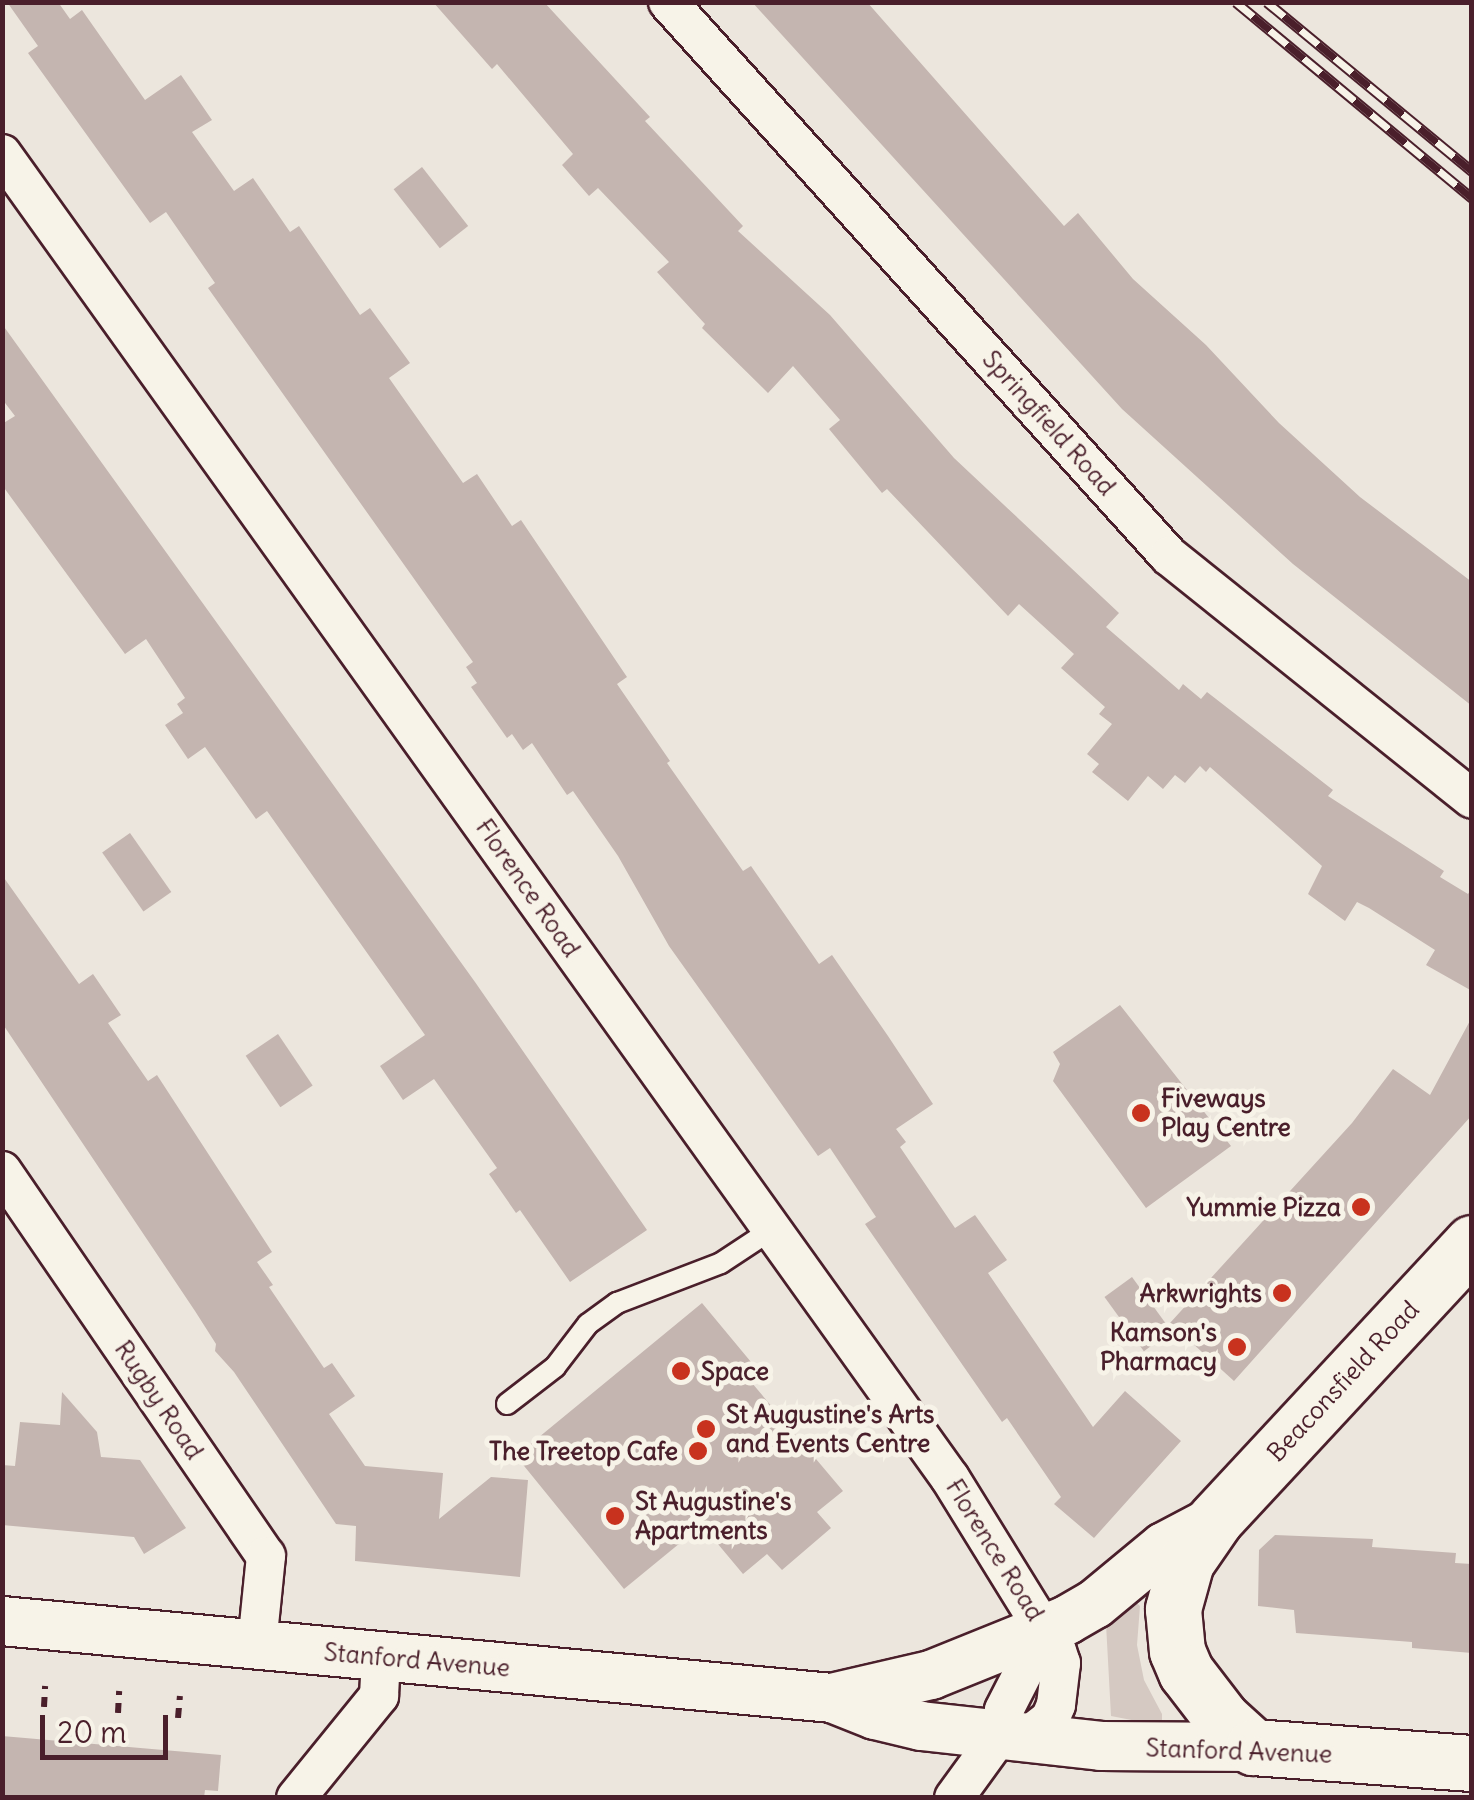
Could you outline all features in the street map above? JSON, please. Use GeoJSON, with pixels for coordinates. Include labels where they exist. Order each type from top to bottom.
{"type":"FeatureCollection","features":[{"type":"Feature","properties":{"kind":"highway","name":"Beaconsfield Road"},"geometry":{"type":"LineString","coordinates":[[1253,1748],[1222,1719],[1186,1672],[1173,1629],[1173,1608],[1186,1562],[1215,1520],[1472,1243]]}},
{"type":"Feature","properties":{"kind":"highway","name":"Stanford Avenue"},"geometry":{"type":"LineString","coordinates":[[1253,1748],[1472,1763]]}},
{"type":"Feature","properties":{"kind":"street","name":"Springfield Road"},"geometry":{"type":"LineString","coordinates":[[668,2],[1169,556],[1472,799]]}},
{"type":"Feature","properties":{"kind":"street","name":"Florence Road"},"geometry":{"type":"LineString","coordinates":[[2,154],[774,1228],[950,1478],[1045,1630],[1061,1663],[1056,1706],[1050,1719],[1013,1737],[954,1798]]}},
{"type":"Feature","properties":{"kind":"street","name":"Rugby Road"},"geometry":{"type":"LineString","coordinates":[[2,1171],[266,1556],[256,1644]]}},
{"type":"Feature","properties":{"kind":"street","name":"Beaconsfield Road"},"geometry":{"type":"LineString","coordinates":[[1045,1630],[1095,1604],[1164,1547],[1215,1520]]}},
{"type":"Feature","properties":{"kind":"street","name":"Stanford Avenue"},"geometry":{"type":"LineString","coordinates":[[2,1621],[832,1698],[875,1715],[921,1726],[1013,1737],[1174,1749],[1253,1748]]}},
{"type":"Feature","properties":{"kind":"street","name":"Stanford Avenue"},"geometry":{"type":"LineString","coordinates":[[832,1698],[930,1675],[1045,1630]]}},
{"type":"Feature","properties":{"kind":"street"},"geometry":{"type":"LineString","coordinates":[[296,1798],[379,1696],[382,1657]]}},
{"type":"Feature","properties":{"kind":"lane"},"geometry":{"type":"LineString","coordinates":[[508,1404],[563,1360],[588,1324],[603,1312],[721,1262],[774,1228]]}},
{"type":"Feature","properties":{"kind":"path"},"geometry":{"type":"LineString","coordinates":[[44,1707],[45,1686]]}},
{"type":"Feature","properties":{"kind":"path"},"geometry":{"type":"LineString","coordinates":[[118,1713],[119,1692]]}},
{"type":"Feature","properties":{"kind":"path"},"geometry":{"type":"LineString","coordinates":[[178,1718],[180,1696]]}},
{"type":"Feature","properties":{"kind":"shaded area"},"geometry":{"type":"Polygon","coordinates":[[[1135,1601],[1140,1606],[1137,1645],[1144,1680],[1162,1714],[1162,1721],[1152,1724],[1111,1716],[1106,1624],[1135,1601]]]}},
{"type":"Feature","properties":{"kind":"building"},"geometry":{"type":"Polygon","coordinates":[[[7,2],[58,2],[70,19],[82,10],[145,100],[181,75],[212,120],[192,132],[234,191],[253,178],[290,232],[299,226],[360,315],[370,308],[410,363],[389,378],[463,483],[477,474],[512,526],[521,520],[627,677],[617,684],[743,871],[751,866],[819,964],[832,955],[888,1036],[933,1104],[896,1129],[906,1142],[900,1147],[955,1228],[975,1215],[1007,1260],[988,1273],[1093,1427],[1125,1391],[1181,1441],[1094,1538],[1054,1504],[1061,1497],[1007,1418],[1002,1422],[865,1224],[876,1217],[830,1148],[818,1156],[669,946],[618,856],[573,791],[567,795],[532,743],[523,750],[512,734],[507,738],[471,687],[477,683],[466,667],[473,662],[208,288],[215,283],[166,212],[150,223],[28,53],[38,46],[7,2]]]}},
{"type":"Feature","properties":{"kind":"building"},"geometry":{"type":"Polygon","coordinates":[[[433,2],[544,2],[650,117],[645,121],[743,226],[738,231],[830,315],[954,458],[1119,613],[1106,627],[1179,690],[1183,684],[1201,699],[1207,692],[1333,790],[1328,796],[1444,871],[1440,877],[1468,894],[1472,888],[1472,991],[1426,965],[1435,950],[1369,908],[1357,902],[1345,921],[1308,894],[1322,866],[1210,767],[1206,772],[1200,766],[1185,783],[1175,775],[1163,789],[1148,776],[1128,801],[1092,772],[1099,764],[1087,754],[1112,724],[1099,714],[1105,707],[1061,668],[1074,654],[1019,604],[1008,616],[887,489],[882,493],[829,429],[840,420],[793,366],[768,393],[702,328],[705,324],[657,272],[669,262],[598,188],[589,196],[562,165],[573,154],[497,64],[492,69],[433,2]]]}},
{"type":"Feature","properties":{"kind":"building"},"geometry":{"type":"Polygon","coordinates":[[[752,2],[867,2],[1064,226],[1078,213],[1133,279],[1206,345],[1279,423],[1360,497],[1472,582],[1472,706],[1293,564],[1122,409],[752,2]]]}},
{"type":"Feature","properties":{"kind":"building"},"geometry":{"type":"Polygon","coordinates":[[[422,167],[468,226],[440,248],[394,189],[422,167]]]}},
{"type":"Feature","properties":{"kind":"building"},"geometry":{"type":"Polygon","coordinates":[[[2,324],[475,982],[647,1230],[570,1282],[520,1210],[516,1213],[489,1174],[497,1168],[434,1079],[403,1100],[380,1066],[425,1035],[267,811],[256,819],[205,747],[188,759],[165,725],[183,713],[177,704],[185,698],[146,639],[125,654],[2,485],[2,424],[15,416],[2,399],[2,324]]]}},
{"type":"Feature","properties":{"kind":"building"},"geometry":{"type":"Polygon","coordinates":[[[130,833],[171,892],[143,911],[102,853],[130,833]]]}},
{"type":"Feature","properties":{"kind":"building"},"geometry":{"type":"Polygon","coordinates":[[[2,875],[79,984],[93,974],[121,1015],[108,1023],[148,1081],[157,1075],[272,1252],[257,1262],[273,1285],[269,1287],[324,1368],[332,1363],[355,1396],[329,1414],[365,1466],[443,1473],[439,1519],[491,1477],[528,1480],[520,1577],[355,1561],[356,1526],[336,1524],[234,1372],[215,1351],[216,1344],[195,1311],[2,1023],[2,875]]]}},
{"type":"Feature","properties":{"kind":"building","name":"Fiveways Play Centre"},"geometry":{"type":"Polygon","coordinates":[[[1120,1005],[1231,1146],[1146,1208],[1053,1081],[1060,1064],[1053,1052],[1120,1005]]]}},
{"type":"Feature","properties":{"kind":"building"},"geometry":{"type":"Polygon","coordinates":[[[1472,1017],[1472,1115],[1234,1381],[1170,1323],[1352,1123],[1393,1069],[1430,1095],[1472,1017]]]}},
{"type":"Feature","properties":{"kind":"building"},"geometry":{"type":"Polygon","coordinates":[[[278,1034],[313,1085],[280,1107],[246,1056],[278,1034]]]}},
{"type":"Feature","properties":{"kind":"building"},"geometry":{"type":"Polygon","coordinates":[[[1132,1277],[1171,1331],[1144,1351],[1104,1297],[1132,1277]]]}},
{"type":"Feature","properties":{"kind":"building","name":"St Augustine's Arts and Events Centre"},"geometry":{"type":"Polygon","coordinates":[[[702,1303],[751,1362],[741,1370],[843,1491],[817,1512],[831,1528],[782,1570],[767,1554],[743,1574],[702,1525],[624,1589],[516,1456],[702,1303]]]}},
{"type":"Feature","properties":{"kind":"building"},"geometry":{"type":"Polygon","coordinates":[[[62,1392],[97,1432],[101,1457],[140,1460],[186,1528],[144,1554],[134,1537],[2,1525],[2,1465],[15,1466],[20,1422],[60,1425],[62,1392]]]}},
{"type":"Feature","properties":{"kind":"building"},"geometry":{"type":"Polygon","coordinates":[[[1275,1535],[1373,1539],[1372,1547],[1456,1553],[1455,1563],[1472,1564],[1472,1653],[1412,1648],[1412,1642],[1296,1633],[1294,1610],[1258,1606],[1259,1550],[1275,1535]]]}},
{"type":"Feature","properties":{"kind":"building"},"geometry":{"type":"Polygon","coordinates":[[[2,1736],[221,1755],[218,1791],[205,1790],[204,1798],[2,1798],[2,1736]]]}},
{"type":"Feature","properties":{"kind":"railway"},"geometry":{"type":"LineString","coordinates":[[1236,2],[1472,198]]}},
{"type":"Feature","properties":{"kind":"railway"},"geometry":{"type":"LineString","coordinates":[[1267,2],[1472,171]]}},
{"type":"Feature","properties":{"kind":"place","name":"Fiveways Play Centre"},"geometry":{"type":"Point","coordinates":[1141,1113]}},
{"type":"Feature","properties":{"kind":"place","name":"Yummie Pizza"},"geometry":{"type":"Point","coordinates":[1361,1207]}},
{"type":"Feature","properties":{"kind":"place","name":"Arkwrights"},"geometry":{"type":"Point","coordinates":[1282,1293]}},
{"type":"Feature","properties":{"kind":"place","name":"Kamson's Pharmacy"},"geometry":{"type":"Point","coordinates":[1237,1347]}},
{"type":"Feature","properties":{"kind":"place","name":"Space"},"geometry":{"type":"Point","coordinates":[681,1371]}},
{"type":"Feature","properties":{"kind":"place","name":"St Augustine's Arts and Events Centre"},"geometry":{"type":"Point","coordinates":[706,1429]}},
{"type":"Feature","properties":{"kind":"place","name":"The Treetop Cafe"},"geometry":{"type":"Point","coordinates":[698,1451]}},
{"type":"Feature","properties":{"kind":"place","name":"St Augustine's Apartments"},"geometry":{"type":"Point","coordinates":[615,1516]}}]}
